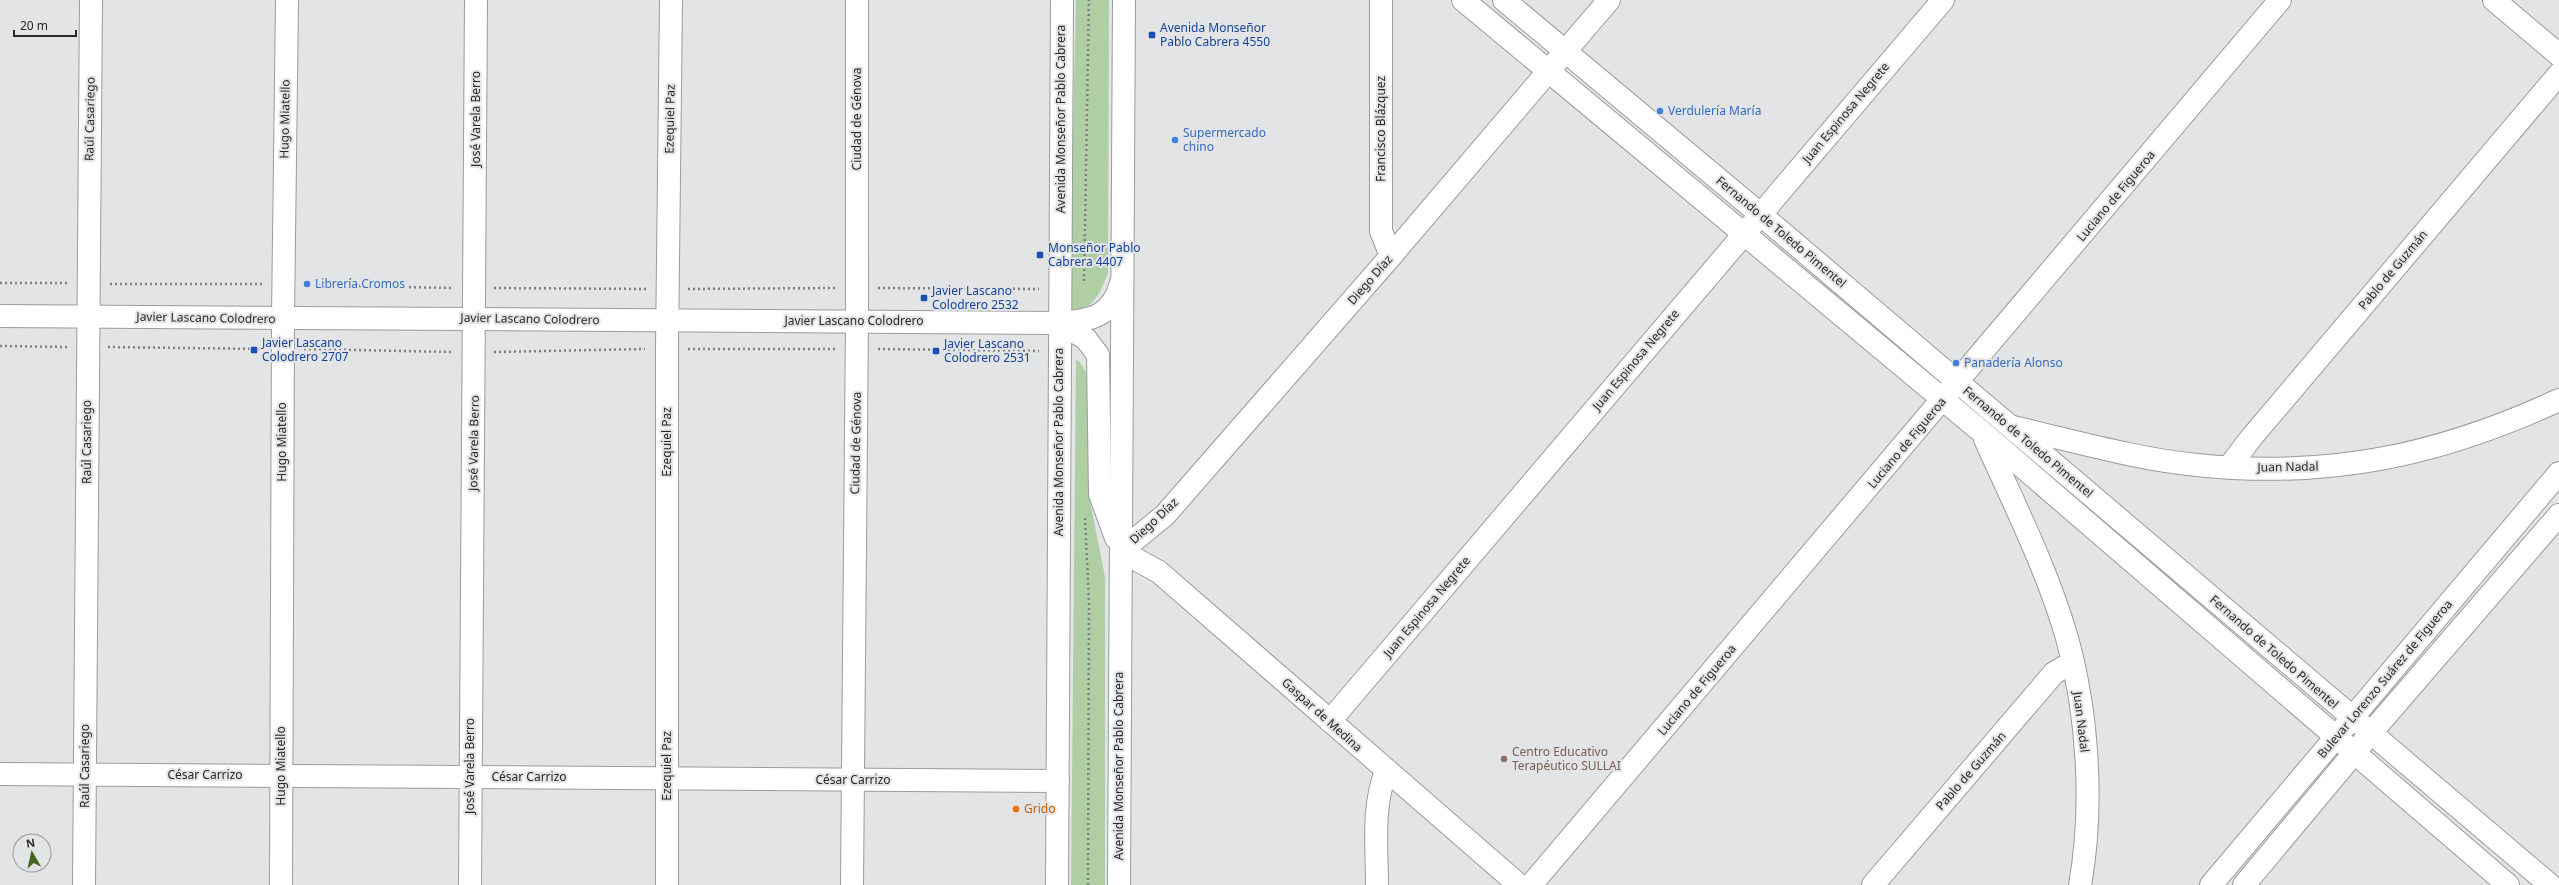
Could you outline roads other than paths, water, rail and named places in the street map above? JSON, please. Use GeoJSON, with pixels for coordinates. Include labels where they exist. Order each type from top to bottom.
{"type":"FeatureCollection","features":[{"type":"Feature","properties":{"kind":"street","name":"Raúl Casariego"},"geometry":{"type":"LineString","coordinates":[[84,885],[91,0]]}},
{"type":"Feature","properties":{"kind":"street","name":"Hugo Miatello"},"geometry":{"type":"LineString","coordinates":[[281,885],[282,318],[284,284],[287,0]]}},
{"type":"Feature","properties":{"kind":"street","name":"José Varela Berro"},"geometry":{"type":"LineString","coordinates":[[470,885],[475,353],[476,0]]}},
{"type":"Feature","properties":{"kind":"street","name":"Ezequiel Paz"},"geometry":{"type":"LineString","coordinates":[[667,885],[667,349],[671,0]]}},
{"type":"Feature","properties":{"kind":"street","name":"Ciudad de Génova"},"geometry":{"type":"LineString","coordinates":[[852,885],[857,349],[857,0]]}},
{"type":"Feature","properties":{"kind":"street","name":"Avenida Monseñor Pablo Cabrera"},"geometry":{"type":"LineString","coordinates":[[1057,885],[1058,367],[1060,323],[1062,0]]}},
{"type":"Feature","properties":{"kind":"street","name":"Avenida Monseñor Pablo Cabrera"},"geometry":{"type":"LineString","coordinates":[[1119,885],[1124,0]]}},
{"type":"Feature","properties":{"kind":"street","name":"Francisco Blázquez"},"geometry":{"type":"LineString","coordinates":[[1381,0],[1381,231],[1391,256]]}},
{"type":"Feature","properties":{"kind":"street","name":"Fernando de Toledo Pimentel"},"geometry":{"type":"LineString","coordinates":[[1463,0],[1942,401],[1982,432],[2354,754],[2508,885]]}},
{"type":"Feature","properties":{"kind":"street","name":"Fernando de Toledo Pimentel"},"geometry":{"type":"LineString","coordinates":[[1504,0],[1760,214],[2352,719],[2550,885]]}},
{"type":"Feature","properties":{"kind":"street","name":"Diego Díaz"},"geometry":{"type":"LineString","coordinates":[[1121,551],[1164,515],[1391,256],[1609,0]]}},
{"type":"Feature","properties":{"kind":"street","name":"Juan Espinosa Negrete"},"geometry":{"type":"LineString","coordinates":[[1330,721],[1943,0]]}},
{"type":"Feature","properties":{"kind":"street","name":"Luciano de Figueroa"},"geometry":{"type":"LineString","coordinates":[[1531,885],[1942,401],[1959,383],[2280,0]]}},
{"type":"Feature","properties":{"kind":"street"},"geometry":{"type":"LineString","coordinates":[[2494,0],[2559,54]]}},
{"type":"Feature","properties":{"kind":"street","name":"Pablo de Guzmán"},"geometry":{"type":"LineString","coordinates":[[2229,467],[2251,438],[2559,74]]}},
{"type":"Feature","properties":{"kind":"street","name":"Javier Lascano Colodrero"},"geometry":{"type":"LineString","coordinates":[[0,316],[475,318],[668,321],[857,320],[1060,323],[1095,318],[1104,312],[1116,298],[1123,278]]}},
{"type":"Feature","properties":{"kind":"street"},"geometry":{"type":"LineString","coordinates":[[1060,323],[1086,339],[1098,355],[1100,369],[1100,494],[1121,551]]}},
{"type":"Feature","properties":{"kind":"street","name":"Juan Nadal"},"geometry":{"type":"LineString","coordinates":[[2010,426],[2158,459],[2197,465],[2306,468],[2362,464],[2448,444],[2517,419],[2559,400]]}},
{"type":"Feature","properties":{"kind":"street","name":"Juan Nadal"},"geometry":{"type":"LineString","coordinates":[[1982,432],[2049,588],[2073,662],[2087,772],[2085,849],[2080,885]]}},
{"type":"Feature","properties":{"kind":"street","name":"Bulevar Lorenzo Suárez de Figueroa"},"geometry":{"type":"LineString","coordinates":[[2211,885],[2559,473]]}},
{"type":"Feature","properties":{"kind":"street","name":"Bulevar Lorenzo Suárez de Figueroa"},"geometry":{"type":"LineString","coordinates":[[2244,885],[2370,734],[2559,515]]}},
{"type":"Feature","properties":{"kind":"street","name":"Gaspar de Medina"},"geometry":{"type":"LineString","coordinates":[[1121,551],[1159,572],[1386,771],[1519,885]]}},
{"type":"Feature","properties":{"kind":"street","name":"Pablo de Guzmán"},"geometry":{"type":"LineString","coordinates":[[1873,885],[2054,674],[2073,662]]}},
{"type":"Feature","properties":{"kind":"street"},"geometry":{"type":"LineString","coordinates":[[1377,885],[1377,802],[1379,788],[1386,771]]}},
{"type":"Feature","properties":{"kind":"street","name":"César Carrizo"},"geometry":{"type":"LineString","coordinates":[[0,774],[1058,781]]}},
{"type":"Feature","properties":{"kind":"place","name":"Avenida Monseñor Pablo Cabrera 4550"},"geometry":{"type":"Point","coordinates":[1152,35]}},
{"type":"Feature","properties":{"kind":"place","name":"Verdulería María"},"geometry":{"type":"Point","coordinates":[1660,111]}},
{"type":"Feature","properties":{"kind":"place","name":"Supermercado chino"},"geometry":{"type":"Point","coordinates":[1175,140]}},
{"type":"Feature","properties":{"kind":"place","name":"Monseñor Pablo Cabrera 4407"},"geometry":{"type":"Point","coordinates":[1040,255]}},
{"type":"Feature","properties":{"kind":"place","name":"Librería Cromos"},"geometry":{"type":"Point","coordinates":[307,284]}},
{"type":"Feature","properties":{"kind":"place","name":"Javier Lascano Colodrero 2532"},"geometry":{"type":"Point","coordinates":[924,298]}},
{"type":"Feature","properties":{"kind":"place","name":"Javier Lascano Colodrero 2707"},"geometry":{"type":"Point","coordinates":[254,350]}},
{"type":"Feature","properties":{"kind":"place","name":"Javier Lascano Colodrero 2531"},"geometry":{"type":"Point","coordinates":[936,351]}},
{"type":"Feature","properties":{"kind":"place","name":"Panadería Alonso"},"geometry":{"type":"Point","coordinates":[1956,363]}},
{"type":"Feature","properties":{"kind":"place","name":"Centro Educativo Terapéutico SULLAI"},"geometry":{"type":"Point","coordinates":[1504,759]}},
{"type":"Feature","properties":{"kind":"place","name":"Grido"},"geometry":{"type":"Point","coordinates":[1016,809]}}]}
